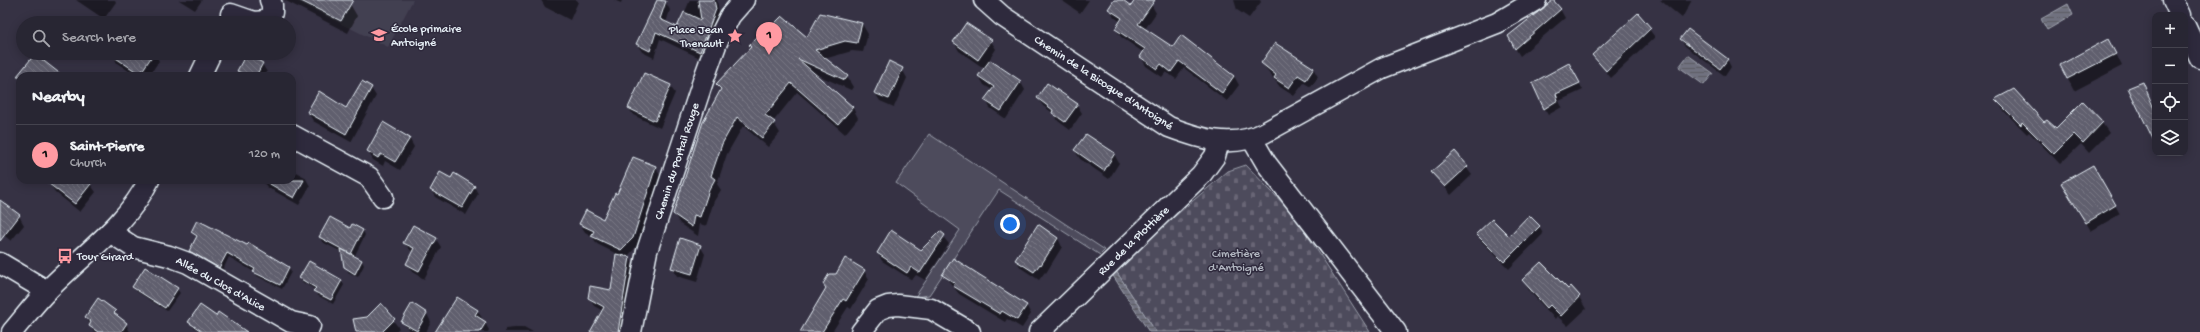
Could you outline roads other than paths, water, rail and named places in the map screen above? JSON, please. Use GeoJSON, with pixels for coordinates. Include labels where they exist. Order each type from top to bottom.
{"type":"FeatureCollection","features":[{"type":"Feature","properties":{"kind":"street"},"geometry":{"type":"LineString","coordinates":[[269,16],[272,13],[272,5],[270,0]]}},
{"type":"Feature","properties":{"kind":"street","name":"Chemin du Portail Rouge"},"geometry":{"type":"LineString","coordinates":[[631,332],[647,251],[703,81],[717,42],[730,16],[744,0]]}},
{"type":"Feature","properties":{"kind":"street","name":"Chemin de la Bicoque d'Antoigné"},"geometry":{"type":"LineString","coordinates":[[984,0],[1002,16],[1145,112],[1169,126],[1196,137],[1219,142],[1236,142],[1252,139],[1382,68],[1497,23],[1536,0]]}},
{"type":"Feature","properties":{"kind":"street"},"geometry":{"type":"LineString","coordinates":[[2173,0],[2179,12]]}},
{"type":"Feature","properties":{"kind":"street"},"geometry":{"type":"LineString","coordinates":[[231,12],[240,16]]}},
{"type":"Feature","properties":{"kind":"street"},"geometry":{"type":"LineString","coordinates":[[2188,32],[2200,58]]}},
{"type":"Feature","properties":{"kind":"street"},"geometry":{"type":"LineString","coordinates":[[202,72],[208,60]]}},
{"type":"Feature","properties":{"kind":"street"},"geometry":{"type":"LineString","coordinates":[[296,137],[368,177],[384,197]]}},
{"type":"Feature","properties":{"kind":"street"},"geometry":{"type":"LineString","coordinates":[[1252,139],[1266,163],[1396,332]]}},
{"type":"Feature","properties":{"kind":"street","name":"Rue de la Plottière"},"geometry":{"type":"LineString","coordinates":[[1039,332],[1201,175],[1215,156],[1219,142]]}},
{"type":"Feature","properties":{"kind":"street"},"geometry":{"type":"LineString","coordinates":[[12,332],[47,291],[110,232],[132,207],[146,184]]}},
{"type":"Feature","properties":{"kind":"street","name":"Allée du Clos d'ALice"},"geometry":{"type":"LineString","coordinates":[[110,232],[133,247],[174,257],[188,263],[291,322],[310,326]]}},
{"type":"Feature","properties":{"kind":"street"},"geometry":{"type":"LineString","coordinates":[[0,263],[47,291]]}},
{"type":"Feature","properties":{"kind":"street"},"geometry":{"type":"LineString","coordinates":[[861,332],[878,310],[898,304],[931,309],[970,332]]}},
{"type":"Feature","properties":{"kind":"water"},"geometry":{"type":"Polygon","coordinates":[[[2068,4],[2073,15],[2047,30],[2041,19],[2068,4]]]}},
{"type":"Feature","properties":{"kind":"water"},"geometry":{"type":"Polygon","coordinates":[[[1688,55],[1713,73],[1704,85],[1679,67],[1688,55]]]}},
{"type":"Feature","properties":{"kind":"water"},"geometry":{"type":"Polygon","coordinates":[[[1114,268],[1156,332],[1149,332],[1110,271],[1114,268]]]}},
{"type":"Feature","properties":{"kind":"place","name":"École primaire Antoigné"},"geometry":{"type":"Point","coordinates":[379,35]}},
{"type":"Feature","properties":{"kind":"place","name":"Place Jean Thenault"},"geometry":{"type":"Point","coordinates":[735,36]}},
{"type":"Feature","properties":{"kind":"place","name":"Saint-Pierre"},"geometry":{"type":"Point","coordinates":[769,55]}},
{"type":"Feature","properties":{"kind":"place","name":"Tour Girard"},"geometry":{"type":"Point","coordinates":[65,256]}},
{"type":"Feature","properties":{"kind":"park label","name":"Cimetière d'Antoigné"},"geometry":{"type":"Point","coordinates":[1236,260]}}]}
